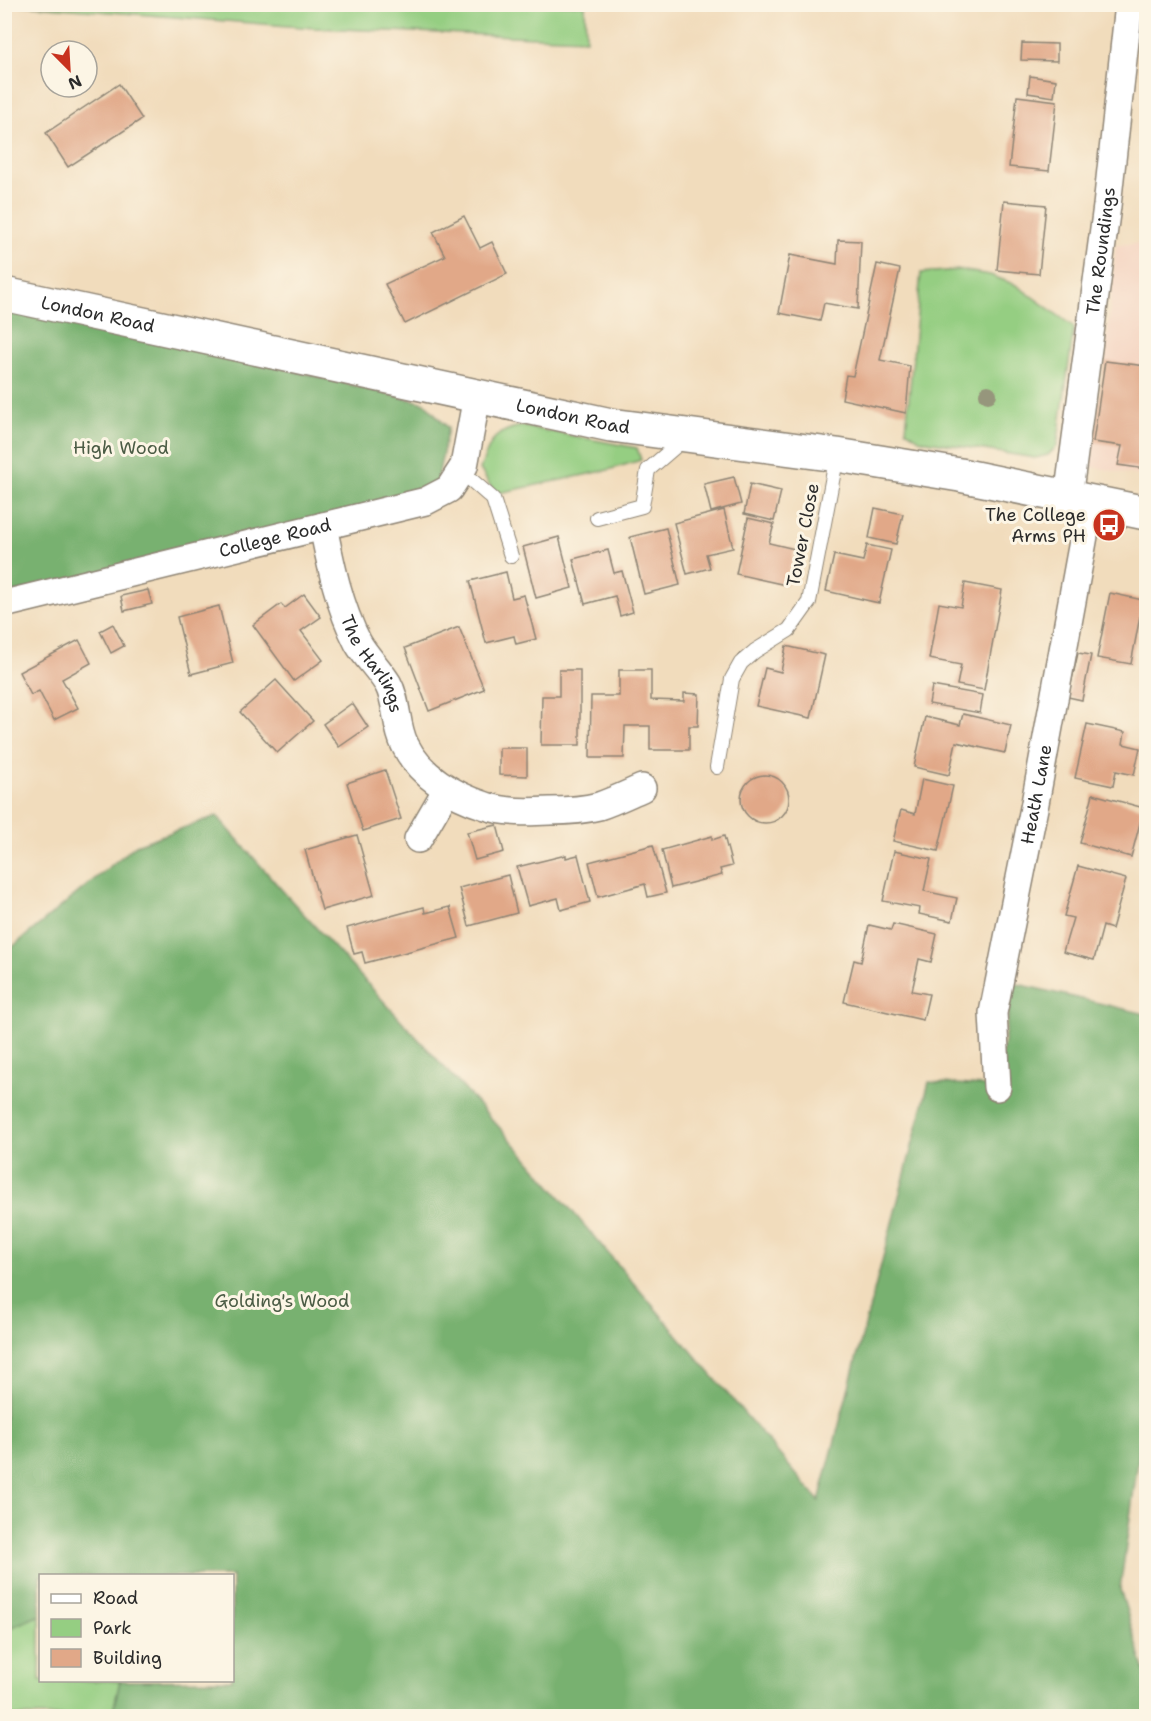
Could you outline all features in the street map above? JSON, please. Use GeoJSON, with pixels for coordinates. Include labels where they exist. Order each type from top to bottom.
{"type":"FeatureCollection","features":[{"type":"Feature","properties":{"kind":"main road","name":"London Road"},"geometry":{"type":"LineString","coordinates":[[4,294],[612,425],[837,454],[960,475],[1146,513]]}},
{"type":"Feature","properties":{"kind":"street","name":"The Roundings"},"geometry":{"type":"LineString","coordinates":[[1079,500],[1129,4]]}},
{"type":"Feature","properties":{"kind":"street","name":"College Road"},"geometry":{"type":"LineString","coordinates":[[4,604],[426,501],[449,489],[464,466],[477,396]]}},
{"type":"Feature","properties":{"kind":"street","name":"Heath Lane"},"geometry":{"type":"LineString","coordinates":[[997,1087],[993,1013],[1035,803],[1079,500]]}},
{"type":"Feature","properties":{"kind":"street","name":"The Harlings"},"geometry":{"type":"LineString","coordinates":[[323,525],[334,582],[349,623],[360,645],[389,686],[405,745],[416,762],[447,789],[487,807],[533,812],[599,806],[642,788]]}},
{"type":"Feature","properties":{"kind":"street"},"geometry":{"type":"LineString","coordinates":[[418,839],[447,789]]}},
{"type":"Feature","properties":{"kind":"lane"},"geometry":{"type":"LineString","coordinates":[[597,518],[642,506],[648,470],[688,436]]}},
{"type":"Feature","properties":{"kind":"lane","name":"Tower Close"},"geometry":{"type":"LineString","coordinates":[[717,767],[732,679],[741,663],[755,651],[789,630],[809,602],[837,454]]}},
{"type":"Feature","properties":{"kind":"lane"},"geometry":{"type":"LineString","coordinates":[[461,471],[493,499],[511,556]]}},
{"type":"Feature","properties":{"kind":"shaded area"},"geometry":{"type":"Polygon","coordinates":[[[1146,243],[1146,477],[1088,466],[1105,361],[1116,245],[1146,243]]]}},
{"type":"Feature","properties":{"kind":"green space"},"geometry":{"type":"Polygon","coordinates":[[[21,5],[585,5],[586,39],[314,28],[21,5]]]}},
{"type":"Feature","properties":{"kind":"green space"},"geometry":{"type":"Polygon","coordinates":[[[959,270],[990,275],[1016,285],[1074,327],[1057,446],[1048,455],[1035,458],[921,440],[906,430],[921,273],[959,270]]]}},
{"type":"Feature","properties":{"kind":"green space","name":"High Wood"},"geometry":{"type":"Polygon","coordinates":[[[5,304],[107,325],[425,403],[448,428],[435,492],[5,595],[5,304]]]}},
{"type":"Feature","properties":{"kind":"green space"},"geometry":{"type":"Polygon","coordinates":[[[521,426],[637,448],[641,460],[608,470],[499,493],[494,492],[480,469],[493,440],[503,432],[521,426]]]}},
{"type":"Feature","properties":{"kind":"green space","name":"Golding's Wood"},"geometry":{"type":"Polygon","coordinates":[[[217,816],[521,1151],[819,1501],[929,1082],[997,1087],[1013,983],[1146,1014],[1146,1429],[1142,1432],[1120,1589],[1146,1675],[1146,1716],[112,1716],[120,1682],[234,1682],[234,1574],[39,1574],[39,1615],[5,1630],[5,953],[136,845],[217,816]]]}},
{"type":"Feature","properties":{"kind":"green space"},"geometry":{"type":"Polygon","coordinates":[[[39,1615],[39,1682],[120,1682],[112,1716],[5,1716],[4,1630],[39,1615]]]}},
{"type":"Feature","properties":{"kind":"building"},"geometry":{"type":"Polygon","coordinates":[[[1022,43],[1057,44],[1057,61],[1021,60],[1022,43]]]}},
{"type":"Feature","properties":{"kind":"building"},"geometry":{"type":"Polygon","coordinates":[[[1030,76],[1056,80],[1054,97],[1028,93],[1030,76]]]}},
{"type":"Feature","properties":{"kind":"building"},"geometry":{"type":"Polygon","coordinates":[[[119,84],[142,119],[68,167],[46,133],[119,84]]]}},
{"type":"Feature","properties":{"kind":"building"},"geometry":{"type":"Polygon","coordinates":[[[1017,96],[1057,101],[1049,171],[1009,167],[1017,96]]]}},
{"type":"Feature","properties":{"kind":"building"},"geometry":{"type":"Polygon","coordinates":[[[1004,201],[1046,205],[1039,274],[997,270],[1004,201]]]}},
{"type":"Feature","properties":{"kind":"building"},"geometry":{"type":"Polygon","coordinates":[[[464,216],[480,248],[492,242],[507,274],[405,324],[385,284],[445,256],[433,232],[464,216]]]}},
{"type":"Feature","properties":{"kind":"building"},"geometry":{"type":"Polygon","coordinates":[[[838,240],[861,241],[858,309],[824,303],[820,321],[779,313],[790,255],[837,264],[838,240]]]}},
{"type":"Feature","properties":{"kind":"building"},"geometry":{"type":"Polygon","coordinates":[[[877,264],[900,269],[880,360],[910,366],[906,413],[842,399],[846,375],[853,376],[877,264]]]}},
{"type":"Feature","properties":{"kind":"building"},"geometry":{"type":"Polygon","coordinates":[[[1105,361],[1146,366],[1146,469],[1118,465],[1122,446],[1093,442],[1105,361]]]}},
{"type":"Feature","properties":{"kind":"building"},"geometry":{"type":"Polygon","coordinates":[[[734,477],[741,504],[711,512],[704,484],[734,477]]]}},
{"type":"Feature","properties":{"kind":"building"},"geometry":{"type":"Polygon","coordinates":[[[750,484],[781,491],[774,521],[744,514],[750,484]]]}},
{"type":"Feature","properties":{"kind":"building"},"geometry":{"type":"Polygon","coordinates":[[[875,508],[903,514],[896,544],[869,538],[875,508]]]}},
{"type":"Feature","properties":{"kind":"building"},"geometry":{"type":"Polygon","coordinates":[[[724,510],[733,548],[706,554],[710,568],[687,574],[674,523],[724,510]]]}},
{"type":"Feature","properties":{"kind":"building"},"geometry":{"type":"Polygon","coordinates":[[[748,518],[774,524],[769,543],[795,549],[786,585],[736,574],[748,518]]]}},
{"type":"Feature","properties":{"kind":"building"},"geometry":{"type":"Polygon","coordinates":[[[666,528],[680,585],[644,594],[630,537],[666,528]]]}},
{"type":"Feature","properties":{"kind":"building"},"geometry":{"type":"Polygon","coordinates":[[[559,537],[572,588],[536,598],[523,547],[559,537]]]}},
{"type":"Feature","properties":{"kind":"building"},"geometry":{"type":"Polygon","coordinates":[[[867,545],[891,550],[879,603],[826,591],[834,555],[863,561],[867,545]]]}},
{"type":"Feature","properties":{"kind":"building"},"geometry":{"type":"Polygon","coordinates":[[[608,550],[614,573],[622,571],[633,612],[620,616],[615,596],[585,604],[573,559],[608,550]]]}},
{"type":"Feature","properties":{"kind":"building"},"geometry":{"type":"Polygon","coordinates":[[[506,572],[512,598],[524,595],[536,639],[516,644],[514,636],[486,643],[470,581],[506,572]]]}},
{"type":"Feature","properties":{"kind":"building"},"geometry":{"type":"Polygon","coordinates":[[[965,583],[1002,590],[984,690],[957,685],[961,665],[929,659],[939,603],[961,607],[965,583]]]}},
{"type":"Feature","properties":{"kind":"building"},"geometry":{"type":"Polygon","coordinates":[[[148,590],[152,604],[124,611],[121,596],[148,590]]]}},
{"type":"Feature","properties":{"kind":"building"},"geometry":{"type":"Polygon","coordinates":[[[1110,593],[1143,600],[1131,664],[1097,658],[1110,593]]]}},
{"type":"Feature","properties":{"kind":"building"},"geometry":{"type":"Polygon","coordinates":[[[304,594],[321,617],[301,631],[323,660],[294,681],[253,625],[281,604],[285,608],[304,594]]]}},
{"type":"Feature","properties":{"kind":"building"},"geometry":{"type":"Polygon","coordinates":[[[219,606],[233,663],[191,674],[177,617],[219,606]]]}},
{"type":"Feature","properties":{"kind":"building"},"geometry":{"type":"Polygon","coordinates":[[[1145,615],[1146,647],[1141,647],[1145,615]]]}},
{"type":"Feature","properties":{"kind":"building"},"geometry":{"type":"Polygon","coordinates":[[[113,624],[124,646],[111,653],[100,631],[113,624]]]}},
{"type":"Feature","properties":{"kind":"building"},"geometry":{"type":"Polygon","coordinates":[[[459,627],[484,689],[429,711],[405,648],[459,627]]]}},
{"type":"Feature","properties":{"kind":"building"},"geometry":{"type":"Polygon","coordinates":[[[79,640],[91,663],[62,679],[78,708],[54,720],[39,691],[31,695],[19,672],[79,640]]]}},
{"type":"Feature","properties":{"kind":"building"},"geometry":{"type":"Polygon","coordinates":[[[786,646],[825,655],[811,718],[756,706],[765,668],[781,672],[786,646]]]}},
{"type":"Feature","properties":{"kind":"building"},"geometry":{"type":"Polygon","coordinates":[[[1078,653],[1091,655],[1082,700],[1068,697],[1078,653]]]}},
{"type":"Feature","properties":{"kind":"building"},"geometry":{"type":"Polygon","coordinates":[[[559,670],[580,670],[580,745],[541,745],[542,696],[559,696],[559,670]]]}},
{"type":"Feature","properties":{"kind":"building"},"geometry":{"type":"Polygon","coordinates":[[[619,670],[651,670],[651,700],[684,701],[684,693],[699,694],[698,726],[689,726],[689,750],[650,750],[650,726],[625,726],[624,758],[590,758],[591,696],[619,696],[619,670]]]}},
{"type":"Feature","properties":{"kind":"building"},"geometry":{"type":"Polygon","coordinates":[[[276,680],[313,721],[277,753],[240,712],[276,680]]]}},
{"type":"Feature","properties":{"kind":"building"},"geometry":{"type":"Polygon","coordinates":[[[932,686],[983,695],[980,713],[929,704],[932,686]]]}},
{"type":"Feature","properties":{"kind":"building"},"geometry":{"type":"Polygon","coordinates":[[[352,703],[368,727],[339,747],[323,724],[352,703]]]}},
{"type":"Feature","properties":{"kind":"building"},"geometry":{"type":"Polygon","coordinates":[[[963,714],[1011,725],[1005,753],[956,742],[949,775],[914,767],[925,717],[960,725],[963,714]]]}},
{"type":"Feature","properties":{"kind":"building"},"geometry":{"type":"Polygon","coordinates":[[[1087,724],[1125,732],[1123,744],[1140,748],[1134,775],[1116,771],[1113,786],[1075,778],[1087,724]]]}},
{"type":"Feature","properties":{"kind":"building"},"geometry":{"type":"Polygon","coordinates":[[[499,748],[527,748],[527,776],[499,775],[499,748]]]}},
{"type":"Feature","properties":{"kind":"building"},"geometry":{"type":"Polygon","coordinates":[[[385,770],[401,819],[363,831],[347,783],[385,770]]]}},
{"type":"Feature","properties":{"kind":"building"},"geometry":{"type":"Polygon","coordinates":[[[765,775],[782,782],[789,799],[782,816],[765,823],[748,816],[741,799],[748,782],[765,775]]]}},
{"type":"Feature","properties":{"kind":"building"},"geometry":{"type":"Polygon","coordinates":[[[922,779],[953,786],[938,851],[893,841],[901,810],[915,814],[922,779]]]}},
{"type":"Feature","properties":{"kind":"building"},"geometry":{"type":"Polygon","coordinates":[[[1093,794],[1144,808],[1131,857],[1080,843],[1093,794]]]}},
{"type":"Feature","properties":{"kind":"building"},"geometry":{"type":"Polygon","coordinates":[[[497,825],[504,852],[475,860],[467,832],[497,825]]]}},
{"type":"Feature","properties":{"kind":"building"},"geometry":{"type":"Polygon","coordinates":[[[357,835],[374,895],[322,910],[305,850],[357,835]]]}},
{"type":"Feature","properties":{"kind":"building"},"geometry":{"type":"Polygon","coordinates":[[[712,836],[712,840],[724,836],[732,866],[720,869],[722,875],[671,888],[662,850],[712,836]]]}},
{"type":"Feature","properties":{"kind":"building"},"geometry":{"type":"Polygon","coordinates":[[[653,845],[666,893],[648,897],[645,884],[598,897],[589,862],[653,845]]]}},
{"type":"Feature","properties":{"kind":"building"},"geometry":{"type":"Polygon","coordinates":[[[894,851],[931,859],[924,891],[957,898],[952,921],[919,914],[920,908],[883,901],[894,851]]]}},
{"type":"Feature","properties":{"kind":"building"},"geometry":{"type":"Polygon","coordinates":[[[566,855],[566,858],[578,855],[590,902],[561,910],[558,898],[528,906],[517,867],[566,855]]]}},
{"type":"Feature","properties":{"kind":"building"},"geometry":{"type":"Polygon","coordinates":[[[1078,866],[1126,879],[1112,929],[1103,926],[1094,960],[1063,952],[1073,918],[1064,916],[1078,866]]]}},
{"type":"Feature","properties":{"kind":"building"},"geometry":{"type":"Polygon","coordinates":[[[508,875],[517,913],[469,926],[459,888],[508,875]]]}},
{"type":"Feature","properties":{"kind":"building"},"geometry":{"type":"Polygon","coordinates":[[[424,907],[425,913],[450,907],[459,938],[365,963],[362,952],[354,954],[347,928],[424,907]]]}},
{"type":"Feature","properties":{"kind":"building"},"geometry":{"type":"Polygon","coordinates":[[[893,924],[937,934],[931,962],[919,959],[912,991],[929,994],[923,1020],[844,1002],[854,960],[861,962],[869,925],[891,930],[893,924]]]}},
{"type":"Feature","properties":{"kind":"place","name":"The College Arms PH"},"geometry":{"type":"Point","coordinates":[1109,525]}}]}
